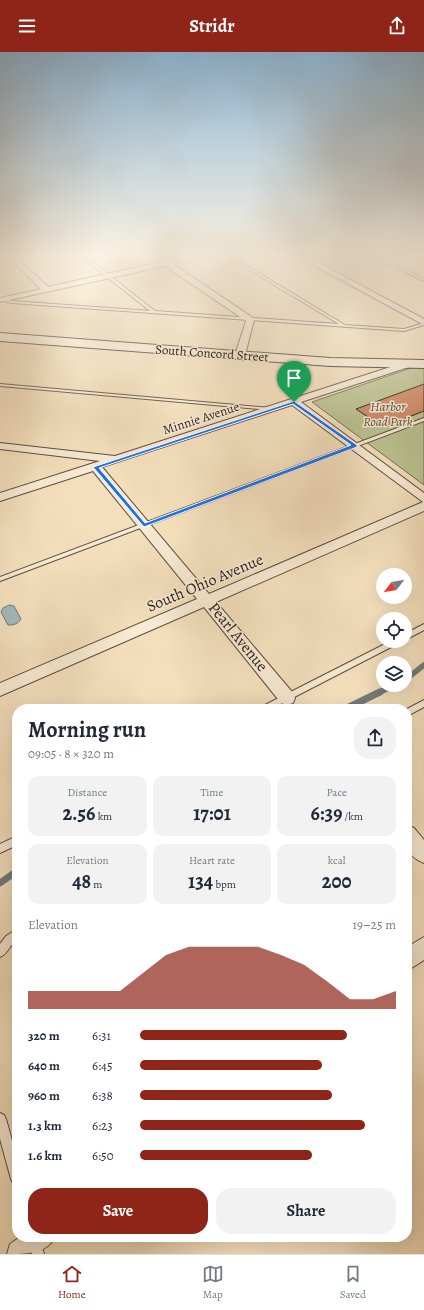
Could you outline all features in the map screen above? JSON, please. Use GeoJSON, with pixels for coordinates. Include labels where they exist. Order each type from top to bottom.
{"type":"FeatureCollection","features":[{"type":"Feature","properties":{"kind":"street"},"geometry":{"type":"LineString","coordinates":[[235,310],[250,320],[240,355]]}},
{"type":"Feature","properties":{"kind":"street"},"geometry":{"type":"LineString","coordinates":[[400,310],[424,323]]}},
{"type":"Feature","properties":{"kind":"street","name":"South Concord Street"},"geometry":{"type":"LineString","coordinates":[[0,337],[370,364],[424,364]]}},
{"type":"Feature","properties":{"kind":"street","name":"Minnie Avenue"},"geometry":{"type":"LineString","coordinates":[[0,497],[119,460],[410,364]]}},
{"type":"Feature","properties":{"kind":"street"},"geometry":{"type":"LineString","coordinates":[[294,402],[355,446],[424,499]]}},
{"type":"Feature","properties":{"kind":"street"},"geometry":{"type":"LineString","coordinates":[[0,446],[119,460]]}},
{"type":"Feature","properties":{"kind":"street","name":"Pearl Avenue"},"geometry":{"type":"LineString","coordinates":[[96,467],[287,698]]}},
{"type":"Feature","properties":{"kind":"street","name":"South Ohio Avenue"},"geometry":{"type":"LineString","coordinates":[[0,690],[424,506]]}},
{"type":"Feature","properties":{"kind":"street"},"geometry":{"type":"LineString","coordinates":[[412,840],[424,854]]}},
{"type":"Feature","properties":{"kind":"street"},"geometry":{"type":"LineString","coordinates":[[412,956],[424,947]]}},
{"type":"Feature","properties":{"kind":"lane"},"geometry":{"type":"LineString","coordinates":[[139,310],[250,320],[404,330],[424,323]]}},
{"type":"Feature","properties":{"kind":"lane"},"geometry":{"type":"LineString","coordinates":[[318,310],[344,326]]}},
{"type":"Feature","properties":{"kind":"lane"},"geometry":{"type":"LineString","coordinates":[[0,385],[273,409]]}},
{"type":"Feature","properties":{"kind":"lane"},"geometry":{"type":"LineString","coordinates":[[0,579],[424,419]]}},
{"type":"Feature","properties":{"kind":"lane"},"geometry":{"type":"LineString","coordinates":[[412,633],[424,627]]}},
{"type":"Feature","properties":{"kind":"lane"},"geometry":{"type":"LineString","coordinates":[[274,704],[383,648]]}},
{"type":"Feature","properties":{"kind":"lane"},"geometry":{"type":"LineString","coordinates":[[412,710],[424,703]]}},
{"type":"Feature","properties":{"kind":"lane"},"geometry":{"type":"LineString","coordinates":[[0,849],[12,843]]}},
{"type":"Feature","properties":{"kind":"lane"},"geometry":{"type":"LineString","coordinates":[[0,952],[12,937]]}},
{"type":"Feature","properties":{"kind":"lane"},"geometry":{"type":"LineString","coordinates":[[0,1119],[12,1161]]}},
{"type":"Feature","properties":{"kind":"green space","name":"Harbor Road Park"},"geometry":{"type":"Polygon","coordinates":[[[414,367],[424,367],[424,485],[312,402],[414,367]]]}},
{"type":"Feature","properties":{"kind":"water"},"geometry":{"type":"Polygon","coordinates":[[[9,605],[14,606],[21,619],[19,622],[8,625],[1,612],[3,608],[9,605]]]}},
{"type":"Feature","properties":{"kind":"building"},"geometry":{"type":"Polygon","coordinates":[[[424,384],[424,411],[383,427],[356,409],[424,384]]]}},
{"type":"Feature","properties":{"kind":"waterway"},"geometry":{"type":"LineString","coordinates":[[412,674],[424,665]]}},
{"type":"Feature","properties":{"kind":"waterway"},"geometry":{"type":"LineString","coordinates":[[355,704],[380,692]]}},
{"type":"Feature","properties":{"kind":"waterway"},"geometry":{"type":"LineString","coordinates":[[0,883],[12,875]]}},
{"type":"Feature","properties":{"kind":"route"},"geometry":{"type":"LineString","coordinates":[[294,402],[355,446],[144,525],[96,467],[119,460],[294,402]]}}]}
